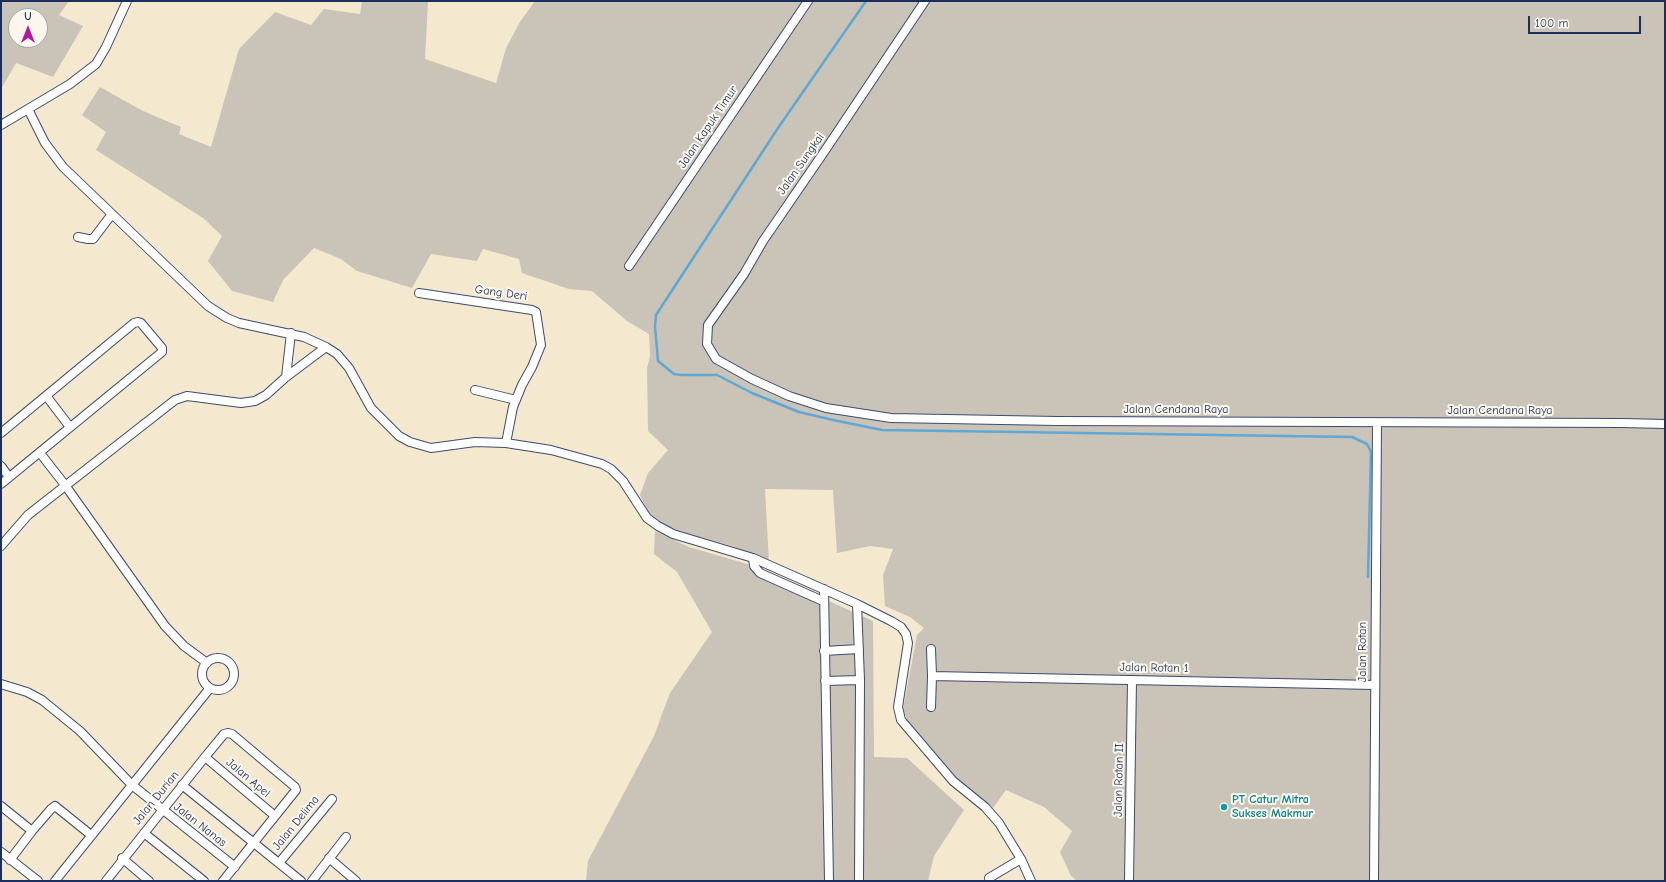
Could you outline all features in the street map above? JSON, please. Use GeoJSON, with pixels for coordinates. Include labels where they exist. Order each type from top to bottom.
{"type":"FeatureCollection","features":[{"type":"Feature","properties":{"kind":"street"},"geometry":{"type":"LineString","coordinates":[[1,125],[70,84],[96,64],[106,47],[127,1]]}},
{"type":"Feature","properties":{"kind":"street","name":"Jalan Kapuk Timur"},"geometry":{"type":"LineString","coordinates":[[629,266],[808,1]]}},
{"type":"Feature","properties":{"kind":"street","name":"Jalan Sungkai"},"geometry":{"type":"LineString","coordinates":[[707,344],[708,326],[744,274],[763,240],[925,1]]}},
{"type":"Feature","properties":{"kind":"street"},"geometry":{"type":"LineString","coordinates":[[28,109],[45,143],[57,161],[212,309],[227,318],[245,324],[291,333],[326,347],[343,360],[371,408],[399,436],[416,444],[432,448],[475,442],[506,443],[551,450],[596,462],[611,469],[623,481],[647,518],[658,526],[673,534],[753,558],[857,604],[901,627],[906,634],[908,648],[898,707],[900,720],[953,781],[993,816],[1008,836],[1031,881]]}},
{"type":"Feature","properties":{"kind":"street"},"geometry":{"type":"LineString","coordinates":[[78,237],[93,239],[112,214]]}},
{"type":"Feature","properties":{"kind":"street","name":"Gang Deri"},"geometry":{"type":"LineString","coordinates":[[419,294],[532,310],[536,312],[541,345],[516,400],[506,443]]}},
{"type":"Feature","properties":{"kind":"street"},"geometry":{"type":"LineString","coordinates":[[1,433],[134,323],[141,323],[162,348],[162,352],[1,484]]}},
{"type":"Feature","properties":{"kind":"street"},"geometry":{"type":"LineString","coordinates":[[286,377],[291,333]]}},
{"type":"Feature","properties":{"kind":"street","name":"Jalan Cendana Raya"},"geometry":{"type":"LineString","coordinates":[[707,344],[716,359],[752,379],[788,396],[826,408],[884,418],[1064,422],[1665,424]]}},
{"type":"Feature","properties":{"kind":"street"},"geometry":{"type":"LineString","coordinates":[[1,546],[28,515],[175,400],[188,396],[248,403],[266,394],[326,347]]}},
{"type":"Feature","properties":{"kind":"street"},"geometry":{"type":"LineString","coordinates":[[475,390],[516,400]]}},
{"type":"Feature","properties":{"kind":"street"},"geometry":{"type":"LineString","coordinates":[[47,396],[70,427]]}},
{"type":"Feature","properties":{"kind":"street","name":"Jalan Rotan"},"geometry":{"type":"LineString","coordinates":[[1374,881],[1377,423]]}},
{"type":"Feature","properties":{"kind":"street"},"geometry":{"type":"LineString","coordinates":[[40,453],[65,485],[165,626],[184,646],[207,663]]}},
{"type":"Feature","properties":{"kind":"street"},"geometry":{"type":"LineString","coordinates":[[1,466],[9,477]]}},
{"type":"Feature","properties":{"kind":"street"},"geometry":{"type":"LineString","coordinates":[[753,558],[754,566],[760,573],[824,601]]}},
{"type":"Feature","properties":{"kind":"street"},"geometry":{"type":"LineString","coordinates":[[824,589],[829,881]]}},
{"type":"Feature","properties":{"kind":"street"},"geometry":{"type":"LineString","coordinates":[[857,604],[860,649],[859,881]]}},
{"type":"Feature","properties":{"kind":"street"},"geometry":{"type":"LineString","coordinates":[[824,651],[860,649]]}},
{"type":"Feature","properties":{"kind":"street"},"geometry":{"type":"LineString","coordinates":[[931,649],[931,707]]}},
{"type":"Feature","properties":{"kind":"street"},"geometry":{"type":"LineString","coordinates":[[218,658],[226,661],[232,667],[234,675],[232,682],[226,688],[218,690],[210,688],[204,682],[202,674],[207,663],[218,658]]}},
{"type":"Feature","properties":{"kind":"street","name":"Jalan Rotan 1"},"geometry":{"type":"LineString","coordinates":[[932,676],[1375,685]]}},
{"type":"Feature","properties":{"kind":"street"},"geometry":{"type":"LineString","coordinates":[[825,681],[860,680]]}},
{"type":"Feature","properties":{"kind":"street","name":"Jalan Rotan II"},"geometry":{"type":"LineString","coordinates":[[1129,881],[1132,680]]}},
{"type":"Feature","properties":{"kind":"street","name":"Jalan Nanas"},"geometry":{"type":"LineString","coordinates":[[1,684],[26,692],[42,700],[80,731],[132,785],[235,868]]}},
{"type":"Feature","properties":{"kind":"street"},"geometry":{"type":"LineString","coordinates":[[55,881],[210,688]]}},
{"type":"Feature","properties":{"kind":"street","name":"Jalan Durian"},"geometry":{"type":"LineString","coordinates":[[106,881],[122,858],[163,811],[182,785],[224,734],[232,734],[295,787],[294,792],[275,816]]}},
{"type":"Feature","properties":{"kind":"street","name":"Jalan Apel"},"geometry":{"type":"LineString","coordinates":[[205,757],[275,816]]}},
{"type":"Feature","properties":{"kind":"street"},"geometry":{"type":"LineString","coordinates":[[182,785],[301,881]]}},
{"type":"Feature","properties":{"kind":"street","name":"Jalan Delima"},"geometry":{"type":"LineString","coordinates":[[279,863],[332,799]]}},
{"type":"Feature","properties":{"kind":"street"},"geometry":{"type":"LineString","coordinates":[[1,806],[32,831]]}},
{"type":"Feature","properties":{"kind":"street"},"geometry":{"type":"LineString","coordinates":[[10,860],[32,831],[55,806],[91,835]]}},
{"type":"Feature","properties":{"kind":"street"},"geometry":{"type":"LineString","coordinates":[[223,881],[235,868],[275,816]]}},
{"type":"Feature","properties":{"kind":"street"},"geometry":{"type":"LineString","coordinates":[[144,833],[204,881]]}},
{"type":"Feature","properties":{"kind":"street"},"geometry":{"type":"LineString","coordinates":[[312,881],[346,837]]}},
{"type":"Feature","properties":{"kind":"street"},"geometry":{"type":"LineString","coordinates":[[1,852],[38,881]]}},
{"type":"Feature","properties":{"kind":"street"},"geometry":{"type":"LineString","coordinates":[[122,858],[149,881]]}},
{"type":"Feature","properties":{"kind":"street"},"geometry":{"type":"LineString","coordinates":[[329,858],[356,881]]}},
{"type":"Feature","properties":{"kind":"street"},"geometry":{"type":"LineString","coordinates":[[989,878],[1021,859]]}},
{"type":"Feature","properties":{"kind":"shaded area"},"geometry":{"type":"Polygon","coordinates":[[[1,1],[69,1],[59,15],[83,26],[53,77],[16,63],[1,89],[1,1]]]}},
{"type":"Feature","properties":{"kind":"shaded area"},"geometry":{"type":"Polygon","coordinates":[[[362,1],[428,1],[425,59],[496,83],[506,48],[520,22],[535,1],[1665,1],[1665,881],[1077,881],[1071,876],[1060,852],[1072,831],[1044,807],[1006,790],[993,808],[952,774],[908,722],[903,709],[917,635],[924,628],[910,617],[885,606],[883,575],[893,549],[870,546],[837,553],[833,490],[765,489],[769,562],[732,546],[674,530],[649,514],[640,495],[648,473],[668,450],[648,431],[647,368],[650,356],[649,334],[627,321],[592,291],[569,289],[522,273],[519,259],[483,249],[477,261],[431,254],[412,288],[357,271],[341,259],[314,248],[283,280],[273,302],[232,291],[208,261],[222,236],[203,218],[96,150],[106,132],[82,115],[100,87],[143,111],[181,127],[179,134],[211,147],[239,49],[275,12],[311,25],[324,9],[360,14],[362,1]]]}},
{"type":"Feature","properties":{"kind":"shaded area"},"geometry":{"type":"Polygon","coordinates":[[[655,531],[689,547],[747,564],[873,621],[874,757],[907,758],[964,810],[934,856],[928,881],[586,881],[588,861],[654,736],[670,693],[712,632],[677,572],[654,554],[655,531]]]}},
{"type":"Feature","properties":{"kind":"waterway"},"geometry":{"type":"LineString","coordinates":[[866,1],[778,128],[656,315],[655,326],[658,361],[674,374],[717,375],[752,393],[799,412],[882,430],[1352,437],[1367,444],[1371,452],[1368,577]]}},
{"type":"Feature","properties":{"kind":"place","name":"PT Catur Mitra Sukses Makmur"},"geometry":{"type":"Point","coordinates":[1224,807]}}]}
